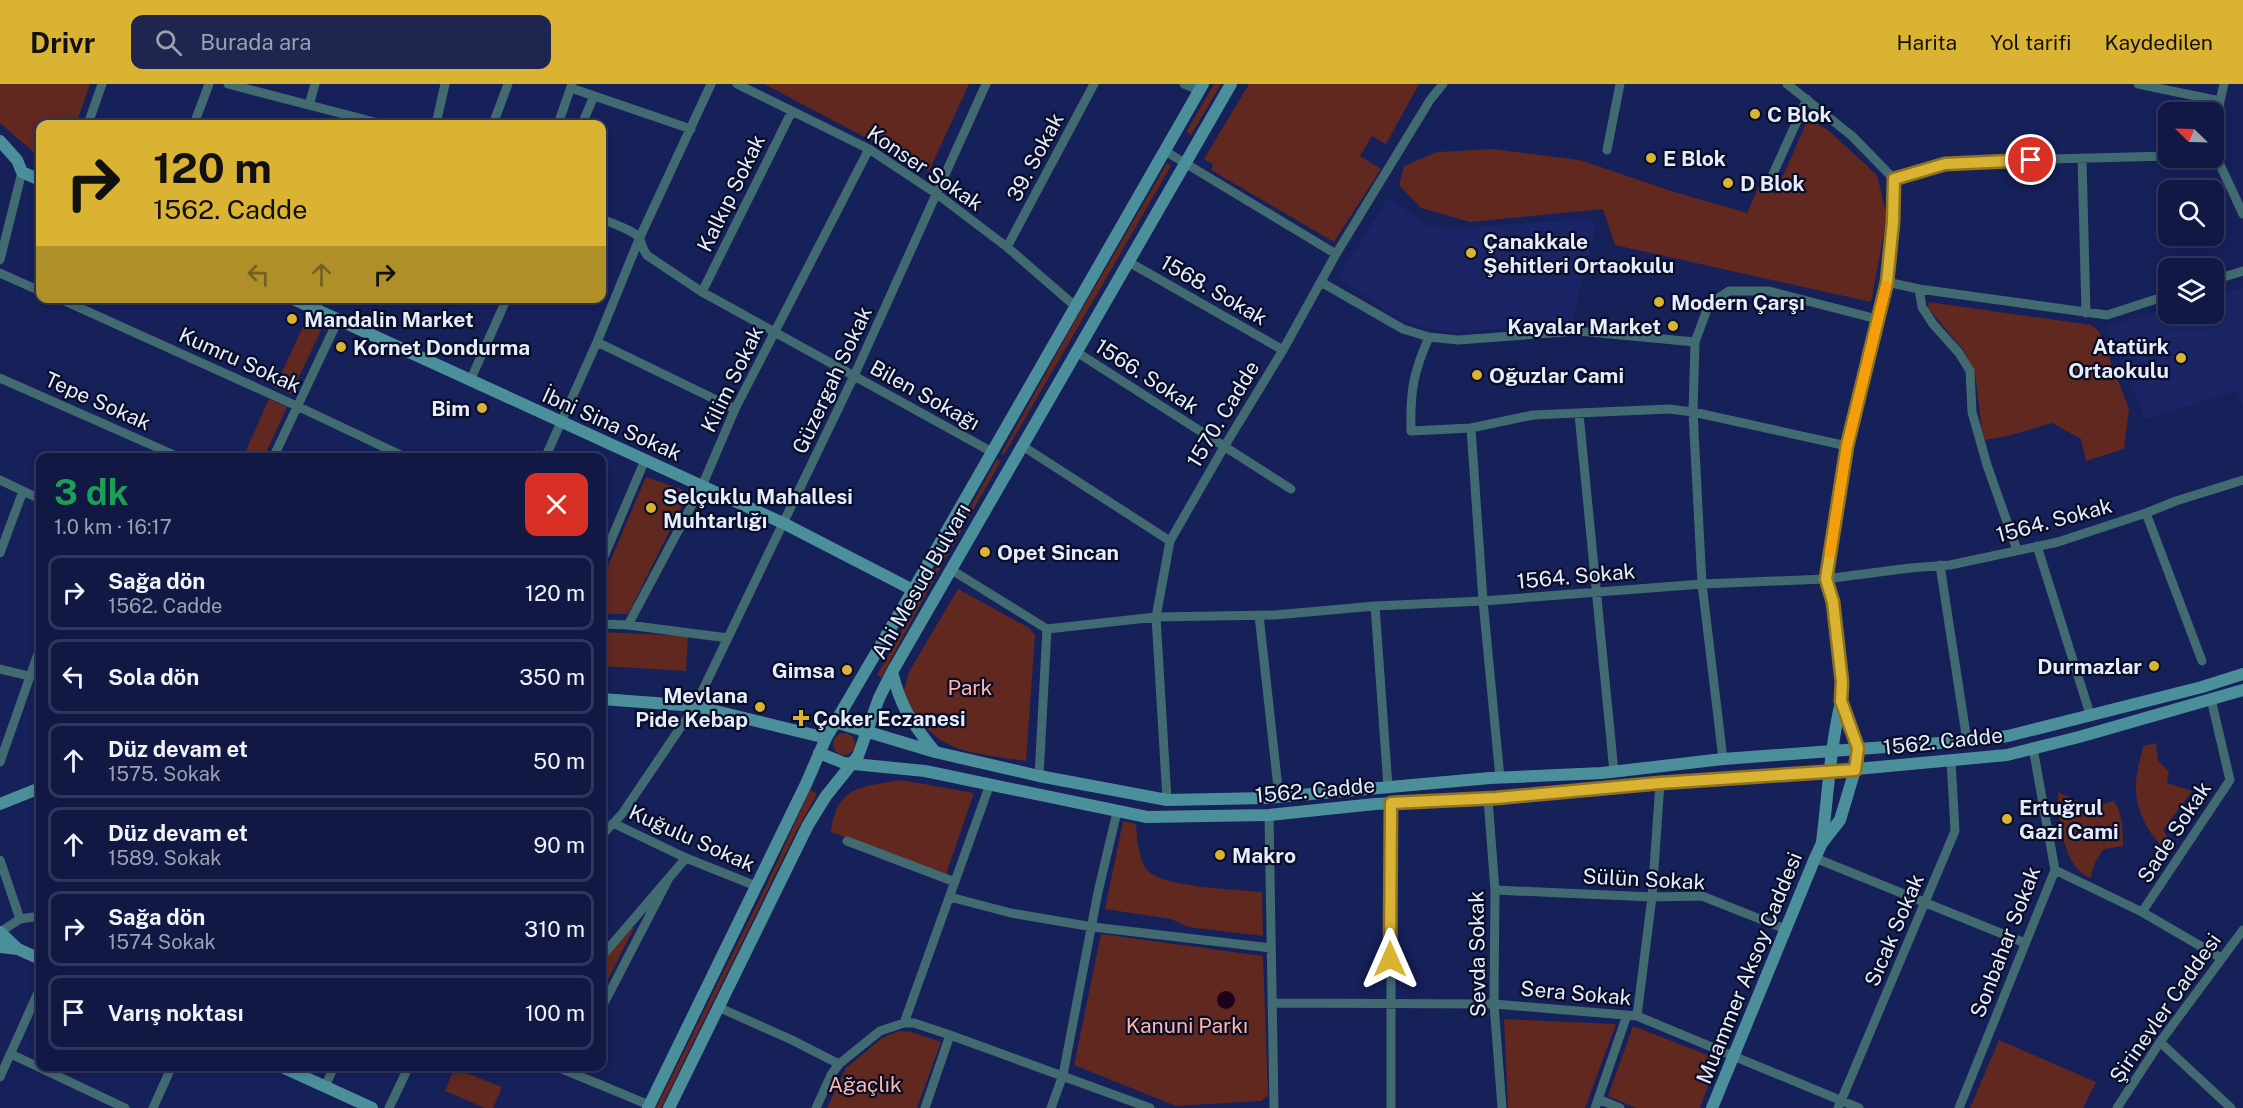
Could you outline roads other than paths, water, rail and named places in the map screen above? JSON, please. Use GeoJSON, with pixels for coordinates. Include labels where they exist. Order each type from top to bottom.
{"type":"FeatureCollection","features":[{"type":"Feature","properties":{"kind":"main road","name":"Ahi Mesud Bulvarı"},"geometry":{"type":"LineString","coordinates":[[669,1108],[808,825],[826,796],[853,764],[862,749],[879,698],[892,672],[1231,84]]}},
{"type":"Feature","properties":{"kind":"main road","name":"Ahi Mesud Bulvarı"},"geometry":{"type":"LineString","coordinates":[[648,1106],[826,738],[914,590],[1201,87]]}},
{"type":"Feature","properties":{"kind":"main road"},"geometry":{"type":"LineString","coordinates":[[0,141],[16,160],[22,172],[36,178]]}},
{"type":"Feature","properties":{"kind":"main road","name":"İbni Sina Sokak"},"geometry":{"type":"LineString","coordinates":[[301,303],[784,524],[914,590]]}},
{"type":"Feature","properties":{"kind":"main road"},"geometry":{"type":"LineString","coordinates":[[892,672],[902,706],[935,752]]}},
{"type":"Feature","properties":{"kind":"main road","name":"1562. Cadde"},"geometry":{"type":"LineString","coordinates":[[835,723],[935,752],[1039,776],[1167,800],[1279,797],[1500,778],[1614,772],[1723,759],[2008,736],[2202,687],[2243,674]]}},
{"type":"Feature","properties":{"kind":"main road","name":"1562. Cadde"},"geometry":{"type":"LineString","coordinates":[[819,753],[833,760],[853,764],[925,771],[1147,817],[1269,815],[1391,803],[1488,799],[1660,783],[1855,770],[2007,755],[2243,690]]}},
{"type":"Feature","properties":{"kind":"main road"},"geometry":{"type":"LineString","coordinates":[[606,699],[695,706],[826,738]]}},
{"type":"Feature","properties":{"kind":"main road"},"geometry":{"type":"LineString","coordinates":[[1822,843],[1840,820],[1855,770],[1858,748],[1841,701]]}},
{"type":"Feature","properties":{"kind":"main road"},"geometry":{"type":"LineString","coordinates":[[1822,843],[1831,750],[1841,701]]}},
{"type":"Feature","properties":{"kind":"main road"},"geometry":{"type":"LineString","coordinates":[[0,804],[36,790]]}},
{"type":"Feature","properties":{"kind":"main road","name":"Muammer Aksoy Caddesi"},"geometry":{"type":"LineString","coordinates":[[1712,1108],[1822,843]]}},
{"type":"Feature","properties":{"kind":"main road"},"geometry":{"type":"LineString","coordinates":[[0,932],[18,949]]}},
{"type":"Feature","properties":{"kind":"main road"},"geometry":{"type":"LineString","coordinates":[[0,947],[18,949],[36,957]]}},
{"type":"Feature","properties":{"kind":"main road"},"geometry":{"type":"LineString","coordinates":[[291,1071],[372,1108]]}},
{"type":"Feature","properties":{"kind":"street"},"geometry":{"type":"LineString","coordinates":[[89,120],[102,84]]}},
{"type":"Feature","properties":{"kind":"street"},"geometry":{"type":"LineString","coordinates":[[196,120],[209,84]]}},
{"type":"Feature","properties":{"kind":"street"},"geometry":{"type":"LineString","coordinates":[[228,84],[367,120]]}},
{"type":"Feature","properties":{"kind":"street"},"geometry":{"type":"LineString","coordinates":[[309,105],[315,84]]}},
{"type":"Feature","properties":{"kind":"street"},"geometry":{"type":"LineString","coordinates":[[437,120],[445,84]]}},
{"type":"Feature","properties":{"kind":"street"},"geometry":{"type":"LineString","coordinates":[[494,120],[508,84]]}},
{"type":"Feature","properties":{"kind":"street"},"geometry":{"type":"LineString","coordinates":[[547,453],[597,342],[640,237],[711,84]]}},
{"type":"Feature","properties":{"kind":"street","name":"Konser Sokak"},"geometry":{"type":"LineString","coordinates":[[737,84],[869,149],[937,194],[1007,248],[1075,306]]}},
{"type":"Feature","properties":{"kind":"street","name":"Güzergah Sokak"},"geometry":{"type":"LineString","coordinates":[[606,831],[622,814],[695,706],[854,376],[986,84]]}},
{"type":"Feature","properties":{"kind":"street","name":"39. Sokak"},"geometry":{"type":"LineString","coordinates":[[1007,248],[1094,84]]}},
{"type":"Feature","properties":{"kind":"street"},"geometry":{"type":"LineString","coordinates":[[1184,84],[1201,87]]}},
{"type":"Feature","properties":{"kind":"street","name":"1570. Cadde"},"geometry":{"type":"LineString","coordinates":[[1167,800],[1156,617],[1170,541],[1336,254],[1430,100],[1443,84]]}},
{"type":"Feature","properties":{"kind":"street"},"geometry":{"type":"LineString","coordinates":[[1607,150],[1620,84]]}},
{"type":"Feature","properties":{"kind":"street"},"geometry":{"type":"LineString","coordinates":[[1787,84],[1852,136],[1894,179],[1893,222],[1887,282],[1847,446],[1826,579],[1833,602],[1842,682],[1841,701]]}},
{"type":"Feature","properties":{"kind":"street"},"geometry":{"type":"LineString","coordinates":[[2138,84],[2220,100],[2224,84]]}},
{"type":"Feature","properties":{"kind":"street"},"geometry":{"type":"LineString","coordinates":[[559,120],[572,86],[594,96],[691,129]]}},
{"type":"Feature","properties":{"kind":"street"},"geometry":{"type":"LineString","coordinates":[[584,120],[594,96]]}},
{"type":"Feature","properties":{"kind":"street"},"geometry":{"type":"LineString","coordinates":[[1768,185],[1807,99]]}},
{"type":"Feature","properties":{"kind":"street","name":"Kalkıp Sokak"},"geometry":{"type":"LineString","coordinates":[[702,292],[792,111]]}},
{"type":"Feature","properties":{"kind":"street","name":"Kilim Sokak"},"geometry":{"type":"LineString","coordinates":[[628,625],[702,486],[735,409],[869,149]]}},
{"type":"Feature","properties":{"kind":"street"},"geometry":{"type":"LineString","coordinates":[[1165,151],[1336,254]]}},
{"type":"Feature","properties":{"kind":"street"},"geometry":{"type":"LineString","coordinates":[[1894,179],[1945,164],[2158,156]]}},
{"type":"Feature","properties":{"kind":"street"},"geometry":{"type":"LineString","coordinates":[[2082,159],[2086,313]]}},
{"type":"Feature","properties":{"kind":"street"},"geometry":{"type":"LineString","coordinates":[[2221,168],[2243,214]]}},
{"type":"Feature","properties":{"kind":"street"},"geometry":{"type":"LineString","coordinates":[[0,260],[22,172]]}},
{"type":"Feature","properties":{"kind":"street"},"geometry":{"type":"LineString","coordinates":[[606,221],[640,237]]}},
{"type":"Feature","properties":{"kind":"street","name":"Bilen Sokağı"},"geometry":{"type":"LineString","coordinates":[[640,237],[642,250],[648,256],[702,292],[992,452]]}},
{"type":"Feature","properties":{"kind":"street","name":"1568. Sokak"},"geometry":{"type":"LineString","coordinates":[[1127,261],[1282,350]]}},
{"type":"Feature","properties":{"kind":"street"},"geometry":{"type":"LineString","coordinates":[[2224,277],[2243,271]]}},
{"type":"Feature","properties":{"kind":"street"},"geometry":{"type":"LineString","coordinates":[[0,273],[36,289]]}},
{"type":"Feature","properties":{"kind":"street"},"geometry":{"type":"LineString","coordinates":[[1321,282],[1403,329],[1429,337],[1458,340],[1578,331],[1695,342]]}},
{"type":"Feature","properties":{"kind":"street"},"geometry":{"type":"LineString","coordinates":[[1887,282],[1918,289],[2107,315],[2158,299]]}},
{"type":"Feature","properties":{"kind":"street"},"geometry":{"type":"LineString","coordinates":[[1918,289],[1922,307],[1933,324],[1959,353],[1970,371],[1972,412],[1987,465],[2017,550]]}},
{"type":"Feature","properties":{"kind":"street"},"geometry":{"type":"LineString","coordinates":[[1723,759],[1702,584],[1693,412],[1695,342],[1709,304],[1729,291],[1769,291],[1877,319]]}},
{"type":"Feature","properties":{"kind":"street","name":"Kumru Sokak"},"geometry":{"type":"LineString","coordinates":[[69,303],[396,453]]}},
{"type":"Feature","properties":{"kind":"street"},"geometry":{"type":"LineString","coordinates":[[470,381],[505,303]]}},
{"type":"Feature","properties":{"kind":"street"},"geometry":{"type":"LineString","coordinates":[[275,453],[338,321]]}},
{"type":"Feature","properties":{"kind":"street"},"geometry":{"type":"LineString","coordinates":[[1429,337],[1417,363],[1410,398],[1411,431],[1471,428],[1533,415],[1670,409],[1847,446]]}},
{"type":"Feature","properties":{"kind":"street"},"geometry":{"type":"LineString","coordinates":[[597,342],[735,409]]}},
{"type":"Feature","properties":{"kind":"street","name":"1566. Sokak"},"geometry":{"type":"LineString","coordinates":[[1075,351],[1291,489]]}},
{"type":"Feature","properties":{"kind":"street","name":"Tepe Sokak"},"geometry":{"type":"LineString","coordinates":[[0,378],[170,453]]}},
{"type":"Feature","properties":{"kind":"street"},"geometry":{"type":"LineString","coordinates":[[1579,414],[1614,772]]}},
{"type":"Feature","properties":{"kind":"street"},"geometry":{"type":"LineString","coordinates":[[1471,428],[1482,601],[1500,778]]}},
{"type":"Feature","properties":{"kind":"street"},"geometry":{"type":"LineString","coordinates":[[1021,445],[1170,541]]}},
{"type":"Feature","properties":{"kind":"street"},"geometry":{"type":"LineString","coordinates":[[606,552],[645,460]]}},
{"type":"Feature","properties":{"kind":"street"},"geometry":{"type":"LineString","coordinates":[[0,480],[36,497]]}},
{"type":"Feature","properties":{"kind":"street","name":"1564. Sokak"},"geometry":{"type":"LineString","coordinates":[[1047,628],[1156,617],[1259,615],[1702,584],[1826,579],[1940,565],[2037,546],[2096,531],[2176,501],[2243,480]]}},
{"type":"Feature","properties":{"kind":"street"},"geometry":{"type":"LineString","coordinates":[[0,554],[23,491]]}},
{"type":"Feature","properties":{"kind":"street"},"geometry":{"type":"LineString","coordinates":[[2146,513],[2202,661]]}},
{"type":"Feature","properties":{"kind":"street"},"geometry":{"type":"LineString","coordinates":[[2037,546],[2090,714]]}},
{"type":"Feature","properties":{"kind":"street"},"geometry":{"type":"LineString","coordinates":[[1940,565],[1967,741]]}},
{"type":"Feature","properties":{"kind":"street"},"geometry":{"type":"LineString","coordinates":[[950,569],[1047,628],[1039,776]]}},
{"type":"Feature","properties":{"kind":"street"},"geometry":{"type":"LineString","coordinates":[[1375,606],[1388,787]]}},
{"type":"Feature","properties":{"kind":"street"},"geometry":{"type":"LineString","coordinates":[[1259,615],[1279,797]]}},
{"type":"Feature","properties":{"kind":"street"},"geometry":{"type":"LineString","coordinates":[[606,624],[728,638]]}},
{"type":"Feature","properties":{"kind":"street"},"geometry":{"type":"LineString","coordinates":[[0,762],[36,658]]}},
{"type":"Feature","properties":{"kind":"street"},"geometry":{"type":"LineString","coordinates":[[0,669],[29,676]]}},
{"type":"Feature","properties":{"kind":"street","name":"Sade Sokak"},"geometry":{"type":"LineString","coordinates":[[2142,912],[2230,780],[2211,699]]}},
{"type":"Feature","properties":{"kind":"street","name":"Sonbahar Sokak"},"geometry":{"type":"LineString","coordinates":[[1959,1108],[2055,870],[2033,748]]}},
{"type":"Feature","properties":{"kind":"street","name":"Sıcak Sokak"},"geometry":{"type":"LineString","coordinates":[[1840,1104],[1955,831],[1950,760]]}},
{"type":"Feature","properties":{"kind":"street"},"geometry":{"type":"LineString","coordinates":[[1620,1108],[1596,1103],[1632,1016],[1652,897],[1660,783]]}},
{"type":"Feature","properties":{"kind":"street"},"geometry":{"type":"LineString","coordinates":[[904,1023],[990,784]]}},
{"type":"Feature","properties":{"kind":"street","name":"Sevda Sokak"},"geometry":{"type":"LineString","coordinates":[[1488,799],[1495,890],[1494,1004],[1502,1108]]}},
{"type":"Feature","properties":{"kind":"street"},"geometry":{"type":"LineString","coordinates":[[1391,803],[1391,1108]]}},
{"type":"Feature","properties":{"kind":"street"},"geometry":{"type":"LineString","coordinates":[[1051,1108],[1063,1075],[1098,892],[1117,812]]}},
{"type":"Feature","properties":{"kind":"street"},"geometry":{"type":"LineString","coordinates":[[1263,1108],[1274,1108],[1269,815]]}},
{"type":"Feature","properties":{"kind":"street","name":"Kuğulu Sokak"},"geometry":{"type":"LineString","coordinates":[[613,823],[686,858],[756,886]]}},
{"type":"Feature","properties":{"kind":"street"},"geometry":{"type":"LineString","coordinates":[[847,841],[955,882]]}},
{"type":"Feature","properties":{"kind":"street"},"geometry":{"type":"LineString","coordinates":[[606,951],[686,858]]}},
{"type":"Feature","properties":{"kind":"street"},"geometry":{"type":"LineString","coordinates":[[1815,858],[2025,943]]}},
{"type":"Feature","properties":{"kind":"street"},"geometry":{"type":"LineString","coordinates":[[0,860],[20,920]]}},
{"type":"Feature","properties":{"kind":"street"},"geometry":{"type":"LineString","coordinates":[[2055,870],[2142,912],[2221,958]]}},
{"type":"Feature","properties":{"kind":"street"},"geometry":{"type":"LineString","coordinates":[[606,999],[668,880]]}},
{"type":"Feature","properties":{"kind":"street","name":"Sülün Sokak"},"geometry":{"type":"LineString","coordinates":[[1495,890],[1652,897],[1702,896],[1785,929]]}},
{"type":"Feature","properties":{"kind":"street"},"geometry":{"type":"LineString","coordinates":[[950,897],[1011,913],[1093,927],[1271,948]]}},
{"type":"Feature","properties":{"kind":"street"},"geometry":{"type":"LineString","coordinates":[[0,932],[20,920],[36,917]]}},
{"type":"Feature","properties":{"kind":"street","name":"Şirinevler Caddesi"},"geometry":{"type":"LineString","coordinates":[[2117,1108],[2160,1042],[2243,930]]}},
{"type":"Feature","properties":{"kind":"street"},"geometry":{"type":"LineString","coordinates":[[0,1077],[36,997]]}},
{"type":"Feature","properties":{"kind":"street","name":"Sera Sokak"},"geometry":{"type":"LineString","coordinates":[[1272,1003],[1494,1004],[1632,1016],[1734,1056],[1840,1104],[1859,1108]]}},
{"type":"Feature","properties":{"kind":"street"},"geometry":{"type":"LineString","coordinates":[[718,1007],[839,1064]]}},
{"type":"Feature","properties":{"kind":"street"},"geometry":{"type":"LineString","coordinates":[[816,1108],[831,1075],[839,1064],[880,1031],[904,1023],[914,1023],[1150,1108]]}},
{"type":"Feature","properties":{"kind":"street"},"geometry":{"type":"LineString","coordinates":[[925,1108],[950,1035]]}},
{"type":"Feature","properties":{"kind":"street"},"geometry":{"type":"LineString","coordinates":[[2160,1042],[2231,1108]]}},
{"type":"Feature","properties":{"kind":"street"},"geometry":{"type":"LineString","coordinates":[[10,1054],[36,1066]]}},
{"type":"Feature","properties":{"kind":"street"},"geometry":{"type":"LineString","coordinates":[[46,1071],[125,1108]]}},
{"type":"Feature","properties":{"kind":"street"},"geometry":{"type":"LineString","coordinates":[[153,1108],[170,1071]]}},
{"type":"Feature","properties":{"kind":"street"},"geometry":{"type":"LineString","coordinates":[[325,1087],[332,1071]]}},
{"type":"Feature","properties":{"kind":"street"},"geometry":{"type":"LineString","coordinates":[[389,1108],[407,1071]]}},
{"type":"Feature","properties":{"kind":"street"},"geometry":{"type":"LineString","coordinates":[[573,1071],[648,1106]]}},
{"type":"Feature","properties":{"kind":"place","name":"C Blok"},"geometry":{"type":"Point","coordinates":[1755,114]}},
{"type":"Feature","properties":{"kind":"place","name":"E Blok"},"geometry":{"type":"Point","coordinates":[1651,158]}},
{"type":"Feature","properties":{"kind":"place","name":"D Blok"},"geometry":{"type":"Point","coordinates":[1728,183]}},
{"type":"Feature","properties":{"kind":"place","name":"Çanakkale Şehitleri Ortaokulu"},"geometry":{"type":"Point","coordinates":[1471,253]}},
{"type":"Feature","properties":{"kind":"place","name":"Modern Çarşı"},"geometry":{"type":"Point","coordinates":[1659,302]}},
{"type":"Feature","properties":{"kind":"place","name":"Mandalin Market"},"geometry":{"type":"Point","coordinates":[292,319]}},
{"type":"Feature","properties":{"kind":"place","name":"Kayalar Market"},"geometry":{"type":"Point","coordinates":[1673,326]}},
{"type":"Feature","properties":{"kind":"place","name":"Kornet Dondurma"},"geometry":{"type":"Point","coordinates":[341,347]}},
{"type":"Feature","properties":{"kind":"place","name":"Atatürk Ortaokulu"},"geometry":{"type":"Point","coordinates":[2181,358]}},
{"type":"Feature","properties":{"kind":"place","name":"Oğuzlar Cami"},"geometry":{"type":"Point","coordinates":[1477,375]}},
{"type":"Feature","properties":{"kind":"place","name":"Bim"},"geometry":{"type":"Point","coordinates":[482,408]}},
{"type":"Feature","properties":{"kind":"place","name":"Selçuklu Mahallesi Muhtarlığı"},"geometry":{"type":"Point","coordinates":[651,508]}},
{"type":"Feature","properties":{"kind":"place","name":"Opet Sincan"},"geometry":{"type":"Point","coordinates":[985,552]}},
{"type":"Feature","properties":{"kind":"place","name":"Durmazlar"},"geometry":{"type":"Point","coordinates":[2154,666]}},
{"type":"Feature","properties":{"kind":"place","name":"Gimsa"},"geometry":{"type":"Point","coordinates":[847,670]}},
{"type":"Feature","properties":{"kind":"place","name":"Mevlana Pide Kebap"},"geometry":{"type":"Point","coordinates":[760,707]}},
{"type":"Feature","properties":{"kind":"place","name":"Çoker Eczanesi"},"geometry":{"type":"Point","coordinates":[801,718]}},
{"type":"Feature","properties":{"kind":"place","name":"Ertuğrul Gazi Cami"},"geometry":{"type":"Point","coordinates":[2007,819]}},
{"type":"Feature","properties":{"kind":"place","name":"Makro"},"geometry":{"type":"Point","coordinates":[1220,855]}},
{"type":"Feature","properties":{"kind":"park label","name":"Park"},"geometry":{"type":"Point","coordinates":[970,687]}},
{"type":"Feature","properties":{"kind":"park label","name":"Kanuni Parkı"},"geometry":{"type":"Point","coordinates":[1187,1025]}},
{"type":"Feature","properties":{"kind":"park label","name":"Ağaçlık"},"geometry":{"type":"Point","coordinates":[865,1084]}}]}
